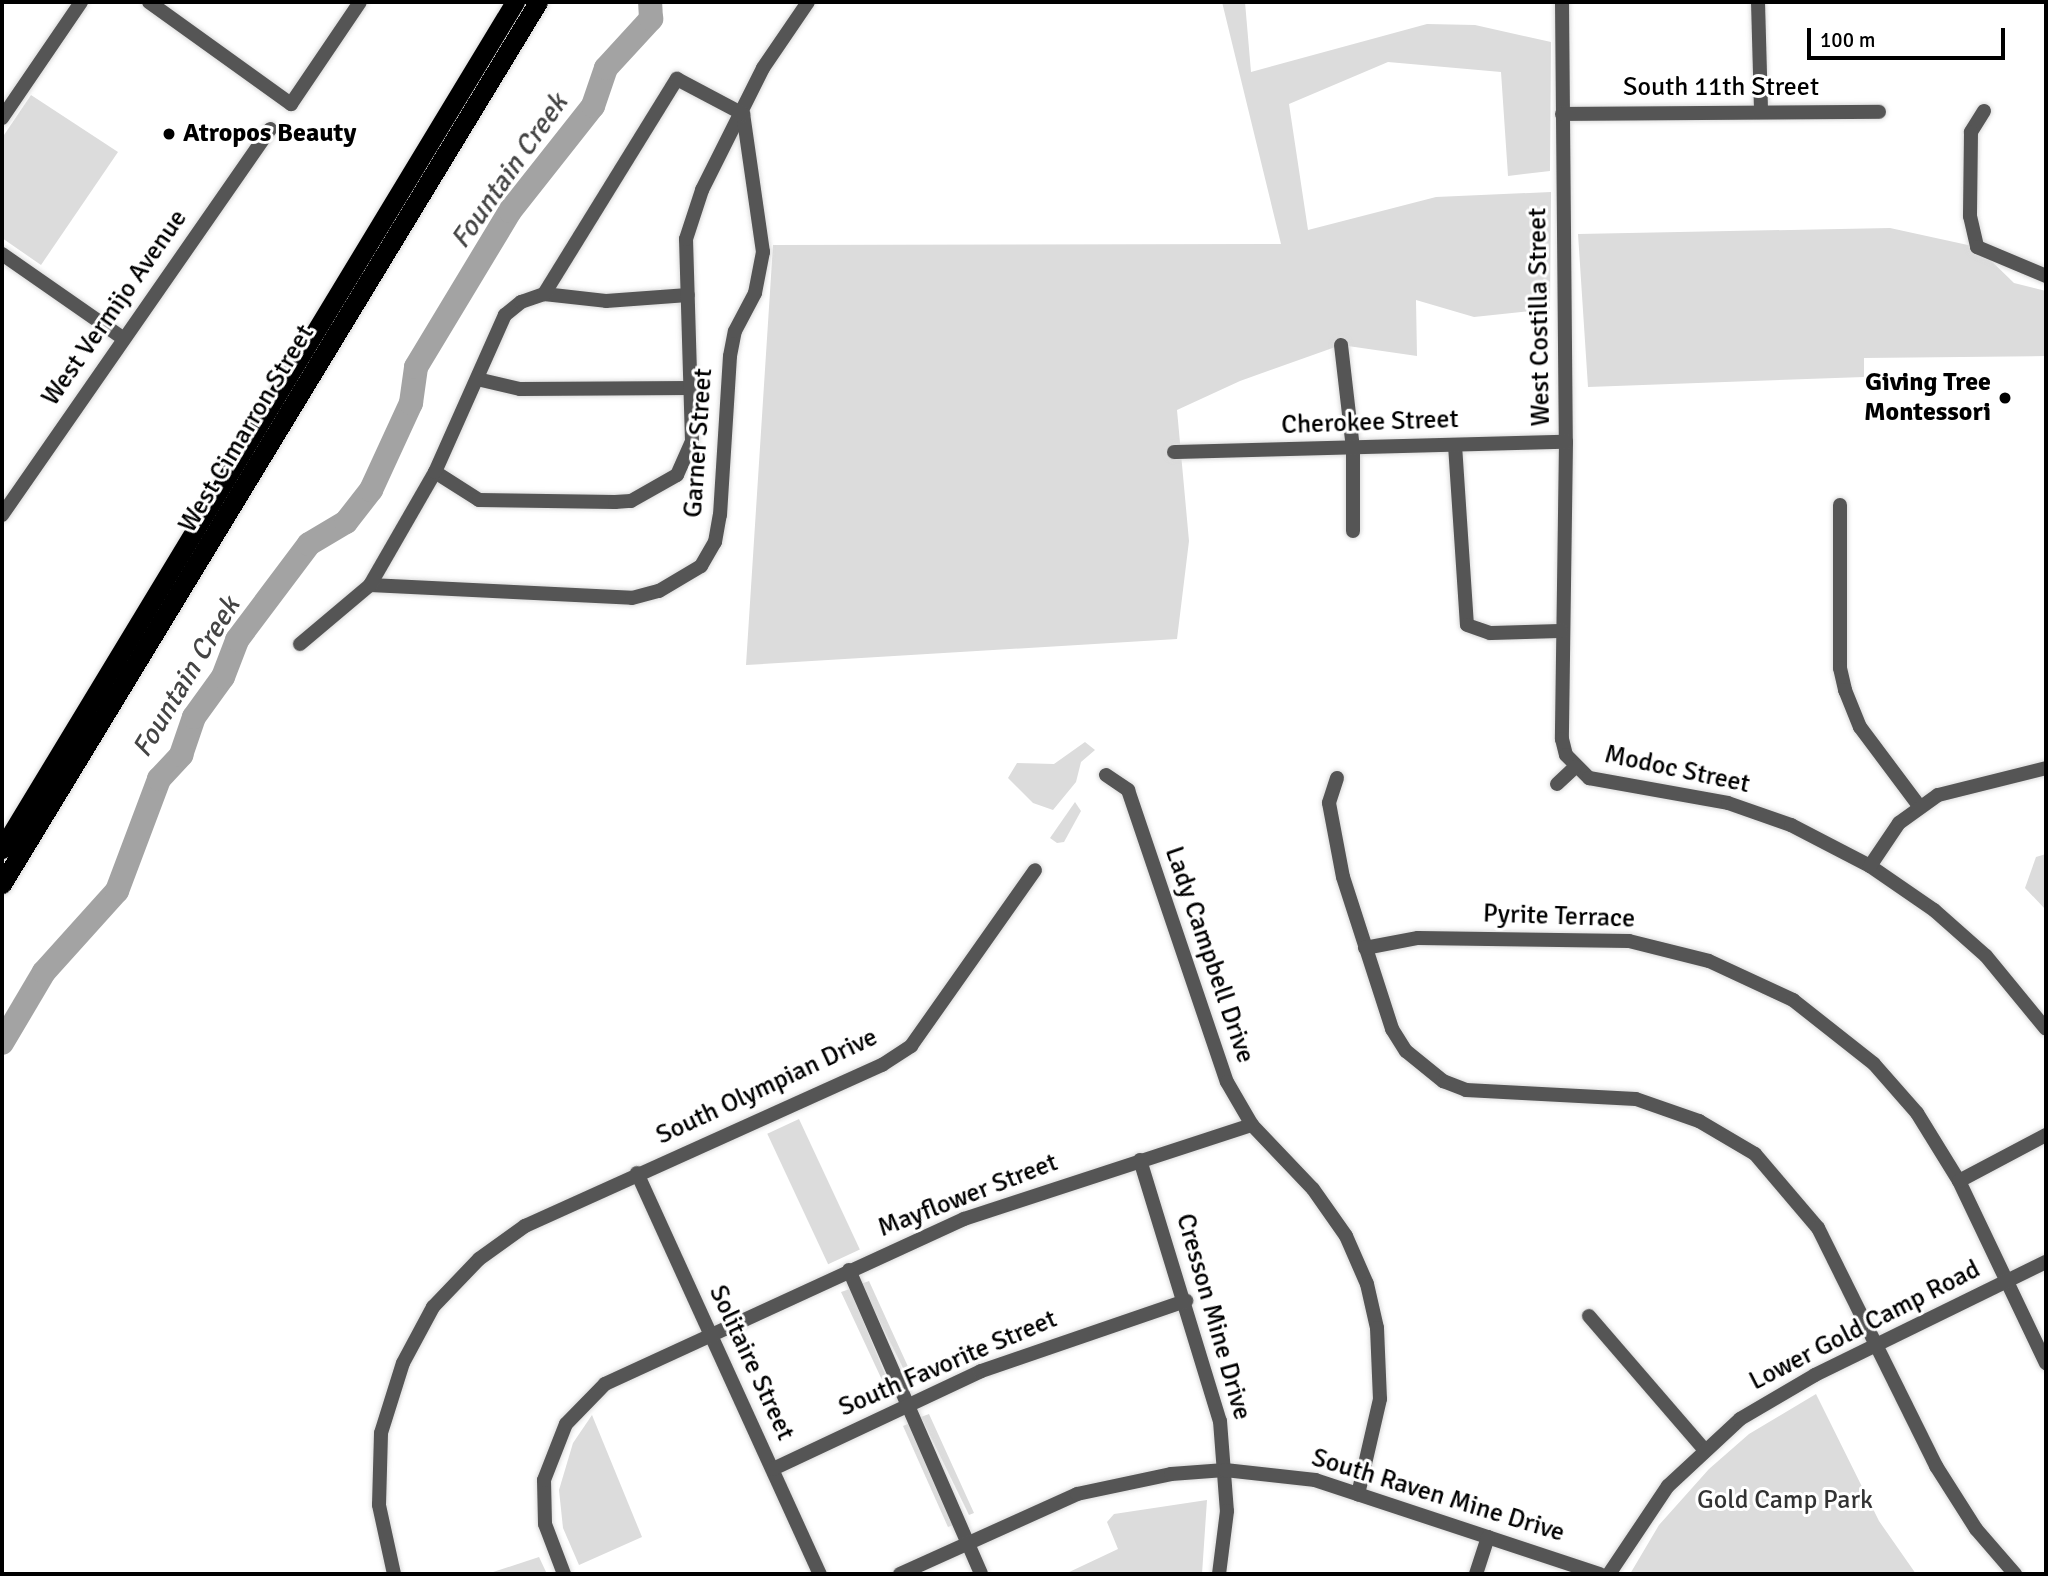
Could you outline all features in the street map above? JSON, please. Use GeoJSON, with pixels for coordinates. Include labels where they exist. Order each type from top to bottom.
{"type":"FeatureCollection","features":[{"type":"Feature","properties":{"kind":"highway","name":"West Cimarron Street"},"geometry":{"type":"LineString","coordinates":[[2,849],[515,2]]}},
{"type":"Feature","properties":{"kind":"highway","name":"West Cimarron Street"},"geometry":{"type":"LineString","coordinates":[[2,884],[537,2]]}},
{"type":"Feature","properties":{"kind":"highway"},"geometry":{"type":"LineString","coordinates":[[2,842],[25,811]]}},
{"type":"Feature","properties":{"kind":"street"},"geometry":{"type":"LineString","coordinates":[[2,118],[81,2]]}},
{"type":"Feature","properties":{"kind":"street"},"geometry":{"type":"LineString","coordinates":[[149,2],[291,104],[360,2]]}},
{"type":"Feature","properties":{"kind":"street"},"geometry":{"type":"LineString","coordinates":[[435,472],[479,500],[631,501],[677,475],[684,465],[692,441],[686,239],[702,190],[743,114],[764,68],[808,2]]}},
{"type":"Feature","properties":{"kind":"street","name":"West Costilla Street"},"geometry":{"type":"LineString","coordinates":[[1561,631],[1566,442],[1562,2]]}},
{"type":"Feature","properties":{"kind":"street"},"geometry":{"type":"LineString","coordinates":[[1758,2],[1761,113]]}},
{"type":"Feature","properties":{"kind":"street"},"geometry":{"type":"LineString","coordinates":[[544,294],[677,79],[743,114]]}},
{"type":"Feature","properties":{"kind":"street"},"geometry":{"type":"LineString","coordinates":[[1984,111],[1971,132],[1969,216],[1977,247],[2046,276]]}},
{"type":"Feature","properties":{"kind":"street","name":"South 11th Street"},"geometry":{"type":"LineString","coordinates":[[1562,114],[1879,112]]}},
{"type":"Feature","properties":{"kind":"street","name":"Garner Street"},"geometry":{"type":"LineString","coordinates":[[370,585],[632,598],[659,591],[701,566],[715,542],[719,515],[730,356],[735,331],[755,293],[763,252],[743,114]]}},
{"type":"Feature","properties":{"kind":"street","name":"West Vermijo Avenue"},"geometry":{"type":"LineString","coordinates":[[2,514],[270,129]]}},
{"type":"Feature","properties":{"kind":"street"},"geometry":{"type":"LineString","coordinates":[[2,254],[124,338]]}},
{"type":"Feature","properties":{"kind":"street"},"geometry":{"type":"LineString","coordinates":[[300,644],[370,585],[435,472],[505,315],[521,302],[544,294],[606,301],[688,295]]}},
{"type":"Feature","properties":{"kind":"street"},"geometry":{"type":"LineString","coordinates":[[1341,345],[1353,449],[1353,531]]}},
{"type":"Feature","properties":{"kind":"street"},"geometry":{"type":"LineString","coordinates":[[477,379],[520,389],[691,388]]}},
{"type":"Feature","properties":{"kind":"street","name":"Cherokee Street"},"geometry":{"type":"LineString","coordinates":[[1174,452],[1566,442]]}},
{"type":"Feature","properties":{"kind":"street"},"geometry":{"type":"LineString","coordinates":[[1455,445],[1467,625],[1490,633],[1561,631]]}},
{"type":"Feature","properties":{"kind":"street"},"geometry":{"type":"LineString","coordinates":[[1840,505],[1845,690],[1860,727],[1919,806]]}},
{"type":"Feature","properties":{"kind":"street","name":"Modoc Street"},"geometry":{"type":"LineString","coordinates":[[1561,631],[1562,739],[1575,767],[1602,782],[1666,789],[1741,807],[1791,825],[1870,866],[1934,910],[1986,956],[2046,1029]]}},
{"type":"Feature","properties":{"kind":"street"},"geometry":{"type":"LineString","coordinates":[[1557,784],[1575,767]]}},
{"type":"Feature","properties":{"kind":"street"},"geometry":{"type":"LineString","coordinates":[[1870,866],[1899,823],[1919,806],[1967,784],[2046,768]]}},
{"type":"Feature","properties":{"kind":"street","name":"Lady Campbell Drive"},"geometry":{"type":"LineString","coordinates":[[1105,775],[1128,790],[1204,1029],[1252,1125],[1313,1189],[1346,1236],[1367,1284],[1377,1328],[1379,1408],[1358,1494]]}},
{"type":"Feature","properties":{"kind":"street"},"geometry":{"type":"LineString","coordinates":[[1337,778],[1329,803],[1343,877],[1392,1029],[1406,1051],[1443,1081],[1496,1096],[1636,1099],[1699,1121],[1755,1154],[1818,1228],[1954,1498],[2007,1572]]}},
{"type":"Feature","properties":{"kind":"street","name":"South Olympian Drive"},"geometry":{"type":"LineString","coordinates":[[394,1574],[379,1505],[381,1433],[403,1363],[433,1307],[479,1259],[525,1226],[637,1173],[882,1065],[911,1046],[1035,870]]}},
{"type":"Feature","properties":{"kind":"street","name":"Pyrite Terrace"},"geometry":{"type":"LineString","coordinates":[[1365,948],[1418,938],[1588,937],[1629,941],[1709,961],[1793,1000],[1849,1041],[1917,1113],[1959,1181],[2046,1363]]}},
{"type":"Feature","properties":{"kind":"street","name":"Mayflower Street"},"geometry":{"type":"LineString","coordinates":[[564,1574],[545,1524],[543,1498],[549,1461],[566,1424],[589,1398],[623,1373],[964,1220],[1252,1125]]}},
{"type":"Feature","properties":{"kind":"street"},"geometry":{"type":"LineString","coordinates":[[1959,1181],[2046,1135]]}},
{"type":"Feature","properties":{"kind":"street","name":"Cresson Mine Drive"},"geometry":{"type":"LineString","coordinates":[[1140,1160],[1214,1391],[1225,1470],[1219,1574]]}},
{"type":"Feature","properties":{"kind":"street","name":"Solitaire Street"},"geometry":{"type":"LineString","coordinates":[[637,1173],[820,1574]]}},
{"type":"Feature","properties":{"kind":"street","name":"Lower Gold Camp Road"},"geometry":{"type":"LineString","coordinates":[[1609,1574],[1638,1524],[1704,1449],[1773,1397],[2046,1262]]}},
{"type":"Feature","properties":{"kind":"street"},"geometry":{"type":"LineString","coordinates":[[849,1270],[971,1542],[981,1574]]}},
{"type":"Feature","properties":{"kind":"street","name":"South Favorite Street"},"geometry":{"type":"LineString","coordinates":[[773,1469],[909,1404],[1041,1347],[1186,1301]]}},
{"type":"Feature","properties":{"kind":"street"},"geometry":{"type":"LineString","coordinates":[[1589,1316],[1704,1449]]}},
{"type":"Feature","properties":{"kind":"street","name":"South Raven Mine Drive"},"geometry":{"type":"LineString","coordinates":[[900,1574],[1099,1488],[1225,1470],[1314,1480],[1600,1574]]}},
{"type":"Feature","properties":{"kind":"street"},"geometry":{"type":"LineString","coordinates":[[1476,1574],[1488,1537]]}},
{"type":"Feature","properties":{"kind":"green space"},"geometry":{"type":"Polygon","coordinates":[[[1222,2],[1245,2],[1251,72],[1427,24],[1475,25],[1551,42],[1550,171],[1508,176],[1501,72],[1388,62],[1289,104],[1308,230],[1436,197],[1551,192],[1550,309],[1474,317],[1416,300],[1417,356],[1341,345],[1240,381],[1177,410],[1189,541],[1177,639],[746,665],[773,245],[1281,244],[1222,2]]]}},
{"type":"Feature","properties":{"kind":"green space"},"geometry":{"type":"Polygon","coordinates":[[[31,95],[118,152],[41,265],[2,238],[2,138],[31,95]]]}},
{"type":"Feature","properties":{"kind":"green space"},"geometry":{"type":"Polygon","coordinates":[[[1890,228],[1977,247],[2014,283],[2046,291],[2046,356],[1864,358],[1864,377],[1588,387],[1578,234],[1890,228]]]}},
{"type":"Feature","properties":{"kind":"green space"},"geometry":{"type":"Polygon","coordinates":[[[1085,742],[1095,750],[1081,762],[1076,782],[1053,810],[1033,803],[1008,778],[1017,763],[1054,764],[1085,742]]]}},
{"type":"Feature","properties":{"kind":"green space"},"geometry":{"type":"Polygon","coordinates":[[[1075,802],[1081,811],[1064,842],[1057,843],[1050,838],[1075,802]]]}},
{"type":"Feature","properties":{"kind":"green space"},"geometry":{"type":"Polygon","coordinates":[[[2046,854],[2046,910],[2025,888],[2036,857],[2046,854]]]}},
{"type":"Feature","properties":{"kind":"green space"},"geometry":{"type":"Polygon","coordinates":[[[799,1119],[860,1250],[828,1264],[767,1134],[799,1119]]]}},
{"type":"Feature","properties":{"kind":"green space"},"geometry":{"type":"Polygon","coordinates":[[[869,1281],[915,1382],[911,1384],[861,1284],[869,1281]]]}},
{"type":"Feature","properties":{"kind":"green space"},"geometry":{"type":"Polygon","coordinates":[[[850,1289],[893,1394],[889,1395],[841,1292],[850,1289]]]}},
{"type":"Feature","properties":{"kind":"green space","name":"Gold Camp Park"},"geometry":{"type":"Polygon","coordinates":[[[1816,1394],[1879,1521],[1916,1574],[1630,1574],[1659,1525],[1709,1469],[1749,1434],[1816,1394]]]}},
{"type":"Feature","properties":{"kind":"green space"},"geometry":{"type":"Polygon","coordinates":[[[929,1414],[974,1513],[969,1515],[921,1417],[929,1414]]]}},
{"type":"Feature","properties":{"kind":"green space"},"geometry":{"type":"Polygon","coordinates":[[[592,1415],[642,1537],[579,1565],[563,1528],[559,1490],[573,1443],[592,1415]]]}},
{"type":"Feature","properties":{"kind":"green space"},"geometry":{"type":"Polygon","coordinates":[[[910,1423],[953,1525],[948,1527],[903,1426],[910,1423]]]}},
{"type":"Feature","properties":{"kind":"green space"},"geometry":{"type":"Polygon","coordinates":[[[1207,1500],[1202,1574],[1065,1574],[1118,1549],[1107,1522],[1114,1514],[1207,1500]]]}},
{"type":"Feature","properties":{"kind":"green space"},"geometry":{"type":"Polygon","coordinates":[[[539,1557],[547,1574],[487,1574],[539,1557]]]}},
{"type":"Feature","properties":{"kind":"waterway","name":"Fountain Creek"},"geometry":{"type":"LineString","coordinates":[[2,1043],[44,972],[117,891],[159,779],[181,755],[194,717],[223,677],[237,640],[309,544],[346,522],[371,490],[411,403],[416,367],[510,211],[593,106],[606,68],[651,19],[650,2]]}},
{"type":"Feature","properties":{"kind":"place","name":"Atropos Beauty"},"geometry":{"type":"Point","coordinates":[169,134]}},
{"type":"Feature","properties":{"kind":"place","name":"Giving Tree Montessori"},"geometry":{"type":"Point","coordinates":[2005,398]}}]}
